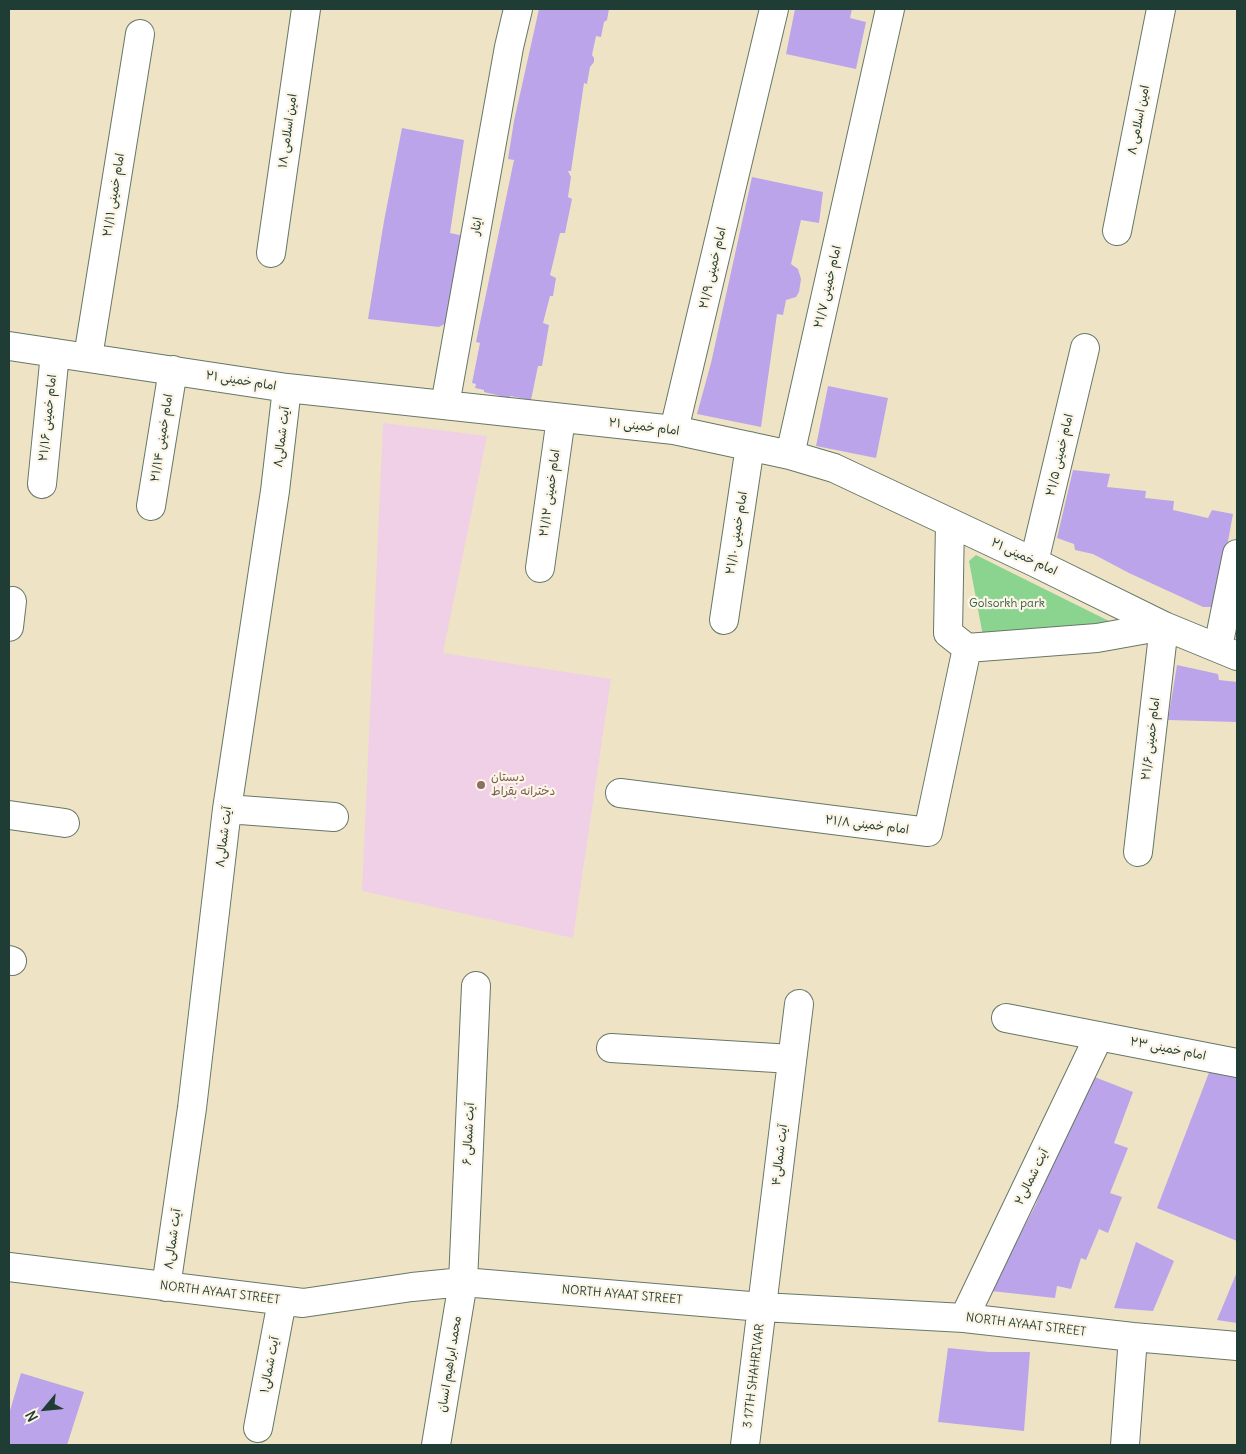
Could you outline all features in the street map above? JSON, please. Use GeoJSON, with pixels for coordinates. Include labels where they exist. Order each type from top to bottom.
{"type":"FeatureCollection","features":[{"type":"Feature","properties":{"kind":"street","name":"امین اسلامی ۱۸"},"geometry":{"type":"LineString","coordinates":[[271,253],[306,9]]}},
{"type":"Feature","properties":{"kind":"street","name":"ایثار"},"geometry":{"type":"LineString","coordinates":[[445,405],[509,47],[518,9]]}},
{"type":"Feature","properties":{"kind":"street","name":"امام خمینی ۲۱/۹"},"geometry":{"type":"LineString","coordinates":[[674,430],[774,9]]}},
{"type":"Feature","properties":{"kind":"street","name":"امام خمینی ۲۱/۷"},"geometry":{"type":"LineString","coordinates":[[790,455],[890,9]]}},
{"type":"Feature","properties":{"kind":"street","name":"امین اسلامی ۸"},"geometry":{"type":"LineString","coordinates":[[1117,231],[1161,9]]}},
{"type":"Feature","properties":{"kind":"street","name":"امام خمینی ۲۱/۱۱"},"geometry":{"type":"LineString","coordinates":[[88,357],[140,34]]}},
{"type":"Feature","properties":{"kind":"street","name":"امام خمینی ۲۱"},"geometry":{"type":"LineString","coordinates":[[9,346],[287,388],[674,430],[790,455],[834,468],[1034,562],[1164,626],[1228,652]]}},
{"type":"Feature","properties":{"kind":"street","name":"امام خمینی ۲۱/۵"},"geometry":{"type":"LineString","coordinates":[[1034,562],[1085,348]]}},
{"type":"Feature","properties":{"kind":"street","name":"امام خمینی ۲۱/۱۶"},"geometry":{"type":"LineString","coordinates":[[42,484],[55,352]]}},
{"type":"Feature","properties":{"kind":"street","name":"امام خمینی ۲۱/۱۴"},"geometry":{"type":"LineString","coordinates":[[152,506],[173,370]]}},
{"type":"Feature","properties":{"kind":"street","name":"آیت شمالی۸"},"geometry":{"type":"LineString","coordinates":[[166,1287],[192,1108],[227,809],[275,491],[287,388]]}},
{"type":"Feature","properties":{"kind":"street","name":"امام خمینی ۲۱/۱۲"},"geometry":{"type":"LineString","coordinates":[[540,568],[561,418]]}},
{"type":"Feature","properties":{"kind":"street","name":"امام خمینی ۲۱/۱۰"},"geometry":{"type":"LineString","coordinates":[[724,620],[750,446]]}},
{"type":"Feature","properties":{"kind":"street"},"geometry":{"type":"LineString","coordinates":[[950,523],[948,633],[967,648],[1097,638],[1164,626]]}},
{"type":"Feature","properties":{"kind":"street"},"geometry":{"type":"LineString","coordinates":[[1228,652],[1237,554]]}},
{"type":"Feature","properties":{"kind":"street","name":"امام خمینی ۲۱/۶"},"geometry":{"type":"LineString","coordinates":[[1138,852],[1164,626]]}},
{"type":"Feature","properties":{"kind":"street","name":"امام خمینی ۲۱/۸"},"geometry":{"type":"LineString","coordinates":[[620,793],[928,832],[967,648]]}},
{"type":"Feature","properties":{"kind":"street"},"geometry":{"type":"LineString","coordinates":[[227,809],[334,817]]}},
{"type":"Feature","properties":{"kind":"street"},"geometry":{"type":"LineString","coordinates":[[9,815],[65,823]]}},
{"type":"Feature","properties":{"kind":"street","name":"آیت شمالی ۶"},"geometry":{"type":"LineString","coordinates":[[463,1282],[476,986]]}},
{"type":"Feature","properties":{"kind":"street","name":"آیت شمالی۴"},"geometry":{"type":"LineString","coordinates":[[762,1307],[799,1004]]}},
{"type":"Feature","properties":{"kind":"street","name":"امام خمینی ۲۳"},"geometry":{"type":"LineString","coordinates":[[1006,1018],[1237,1063]]}},
{"type":"Feature","properties":{"kind":"street","name":"آیت شمالی۲"},"geometry":{"type":"LineString","coordinates":[[964,1318],[1099,1036]]}},
{"type":"Feature","properties":{"kind":"street"},"geometry":{"type":"LineString","coordinates":[[611,1048],[792,1060]]}},
{"type":"Feature","properties":{"kind":"street","name":"NORTH AYAAT STREET"},"geometry":{"type":"LineString","coordinates":[[9,1266],[303,1303],[412,1287],[463,1282],[762,1307],[964,1318],[1133,1337],[1237,1346]]}},
{"type":"Feature","properties":{"kind":"street","name":"محمد ابراهیم انسان"},"geometry":{"type":"LineString","coordinates":[[436,1445],[463,1282]]}},
{"type":"Feature","properties":{"kind":"street","name":"آیت شمالی۱"},"geometry":{"type":"LineString","coordinates":[[258,1428],[282,1301]]}},
{"type":"Feature","properties":{"kind":"street","name":"3 17TH SHAHRIVAR"},"geometry":{"type":"LineString","coordinates":[[745,1445],[762,1307]]}},
{"type":"Feature","properties":{"kind":"street"},"geometry":{"type":"LineString","coordinates":[[1125,1445],[1133,1337]]}},
{"type":"Feature","properties":{"kind":"shaded area","name":"دبستان دخترانه بقراط"},"geometry":{"type":"Polygon","coordinates":[[[383,423],[487,436],[443,653],[611,679],[573,938],[362,891],[383,423]]]}},
{"type":"Feature","properties":{"kind":"green space","name":"Golsorkh park"},"geometry":{"type":"Polygon","coordinates":[[[976,555],[1111,622],[983,636],[969,561],[976,555]]]}},
{"type":"Feature","properties":{"kind":"building"},"geometry":{"type":"Polygon","coordinates":[[[539,9],[609,9],[601,37],[596,36],[592,55],[594,62],[590,67],[587,84],[584,83],[571,171],[568,171],[571,177],[568,197],[572,199],[565,233],[560,233],[550,275],[556,278],[553,296],[550,296],[543,323],[549,325],[542,366],[538,366],[531,400],[510,396],[509,398],[484,392],[484,390],[475,388],[476,384],[472,383],[480,343],[476,342],[514,160],[508,159],[514,121],[539,9]]]}},
{"type":"Feature","properties":{"kind":"building"},"geometry":{"type":"Polygon","coordinates":[[[795,9],[852,9],[850,18],[866,22],[856,69],[786,54],[795,9]]]}},
{"type":"Feature","properties":{"kind":"building"},"geometry":{"type":"Polygon","coordinates":[[[402,128],[464,140],[450,233],[469,237],[450,321],[439,327],[368,319],[402,128]]]}},
{"type":"Feature","properties":{"kind":"building"},"geometry":{"type":"Polygon","coordinates":[[[752,177],[823,192],[819,223],[801,220],[791,264],[798,269],[801,279],[799,292],[796,297],[786,300],[783,315],[777,314],[761,427],[697,414],[711,363],[752,177]]]}},
{"type":"Feature","properties":{"kind":"building"},"geometry":{"type":"Polygon","coordinates":[[[828,386],[888,398],[876,458],[816,446],[828,386]]]}},
{"type":"Feature","properties":{"kind":"building"},"geometry":{"type":"Polygon","coordinates":[[[1073,470],[1110,474],[1107,487],[1146,491],[1145,498],[1174,501],[1173,510],[1208,518],[1212,510],[1233,514],[1216,607],[1203,607],[1093,554],[1075,550],[1074,544],[1057,538],[1073,470]]]}},
{"type":"Feature","properties":{"kind":"building"},"geometry":{"type":"Polygon","coordinates":[[[1177,665],[1218,674],[1219,680],[1237,682],[1237,722],[1168,720],[1177,665]]]}},
{"type":"Feature","properties":{"kind":"building"},"geometry":{"type":"Polygon","coordinates":[[[1210,1070],[1237,1075],[1237,1241],[1157,1208],[1210,1070]]]}},
{"type":"Feature","properties":{"kind":"building"},"geometry":{"type":"Polygon","coordinates":[[[1092,1076],[1133,1092],[1114,1143],[1128,1148],[1110,1193],[1122,1197],[1108,1233],[1099,1229],[1086,1260],[1081,1258],[1071,1289],[1057,1286],[1055,1298],[991,1291],[1036,1204],[1049,1168],[1092,1076]]]}},
{"type":"Feature","properties":{"kind":"building"},"geometry":{"type":"Polygon","coordinates":[[[1136,1242],[1174,1261],[1153,1311],[1114,1308],[1136,1242]]]}},
{"type":"Feature","properties":{"kind":"building"},"geometry":{"type":"Polygon","coordinates":[[[1237,1272],[1237,1323],[1217,1320],[1237,1272]]]}},
{"type":"Feature","properties":{"kind":"building"},"geometry":{"type":"Polygon","coordinates":[[[948,1348],[989,1352],[1030,1352],[1024,1431],[938,1422],[948,1348]]]}},
{"type":"Feature","properties":{"kind":"building"},"geometry":{"type":"Polygon","coordinates":[[[21,1373],[84,1392],[67,1445],[9,1445],[9,1414],[21,1373]]]}},
{"type":"Feature","properties":{"kind":"place","name":"دبستان دخترانه بقراط"},"geometry":{"type":"Point","coordinates":[481,785]}}]}
